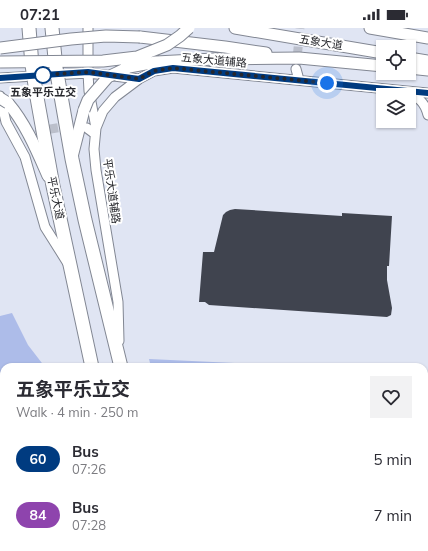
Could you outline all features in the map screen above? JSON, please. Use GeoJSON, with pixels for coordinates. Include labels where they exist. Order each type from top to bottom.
{"type":"FeatureCollection","features":[{"type":"Feature","properties":{"kind":"highway","name":"平乐大道"},"geometry":{"type":"LineString","coordinates":[[29,28],[36,92],[53,186],[91,363]]}},
{"type":"Feature","properties":{"kind":"highway"},"geometry":{"type":"LineString","coordinates":[[52,28],[56,68],[72,159],[85,220],[120,362]]}},
{"type":"Feature","properties":{"kind":"main road"},"geometry":{"type":"LineString","coordinates":[[0,62],[103,61],[137,57],[167,45],[189,28]]}},
{"type":"Feature","properties":{"kind":"main road","name":"五象大道"},"geometry":{"type":"LineString","coordinates":[[235,28],[376,52]]}},
{"type":"Feature","properties":{"kind":"main road"},"geometry":{"type":"LineString","coordinates":[[370,28],[428,38]]}},
{"type":"Feature","properties":{"kind":"main road"},"geometry":{"type":"LineString","coordinates":[[0,48],[106,36],[140,37],[225,47],[297,64]]}},
{"type":"Feature","properties":{"kind":"main road"},"geometry":{"type":"LineString","coordinates":[[72,159],[84,110],[88,100],[108,77],[129,67],[156,62],[214,59],[297,64],[376,66]]}},
{"type":"Feature","properties":{"kind":"main road"},"geometry":{"type":"LineString","coordinates":[[416,59],[428,61]]}},
{"type":"Feature","properties":{"kind":"main road"},"geometry":{"type":"LineString","coordinates":[[416,69],[428,70]]}},
{"type":"Feature","properties":{"kind":"main road"},"geometry":{"type":"LineString","coordinates":[[3,99],[17,114],[53,186]]}},
{"type":"Feature","properties":{"kind":"street","name":"平乐大道辅路"},"geometry":{"type":"LineString","coordinates":[[88,28],[89,91],[96,170],[118,302],[120,362]]}},
{"type":"Feature","properties":{"kind":"street"},"geometry":{"type":"LineString","coordinates":[[297,64],[299,80]]}},
{"type":"Feature","properties":{"kind":"street","name":"五象大道辅路"},"geometry":{"type":"LineString","coordinates":[[93,130],[103,111],[115,97],[139,79],[154,71],[173,68],[377,88]]}},
{"type":"Feature","properties":{"kind":"street"},"geometry":{"type":"LineString","coordinates":[[0,78],[88,72],[139,79]]}},
{"type":"Feature","properties":{"kind":"street","name":"五象大道辅路"},"geometry":{"type":"LineString","coordinates":[[416,92],[428,93]]}},
{"type":"Feature","properties":{"kind":"street"},"geometry":{"type":"LineString","coordinates":[[416,97],[422,102],[428,115]]}},
{"type":"Feature","properties":{"kind":"street"},"geometry":{"type":"LineString","coordinates":[[3,99],[3,119],[22,144],[45,226],[70,268]]}},
{"type":"Feature","properties":{"kind":"shaded area"},"geometry":{"type":"Polygon","coordinates":[[[12,313],[28,345],[42,363],[0,363],[0,316],[12,313]]]}},
{"type":"Feature","properties":{"kind":"shaded area"},"geometry":{"type":"Polygon","coordinates":[[[149,359],[233,363],[150,363],[149,359]]]}},
{"type":"Feature","properties":{"kind":"building"},"geometry":{"type":"Polygon","coordinates":[[[235,209],[342,216],[342,213],[392,216],[389,266],[387,266],[387,280],[392,308],[391,315],[387,317],[209,305],[205,302],[199,302],[203,252],[214,252],[223,215],[230,210],[235,209]]]}},
{"type":"Feature","properties":{"kind":"tunnel"},"geometry":{"type":"LineString","coordinates":[[296,69],[300,28]]}},
{"type":"Feature","properties":{"kind":"tunnel"},"geometry":{"type":"LineString","coordinates":[[25,141],[45,130],[71,127]]}},
{"type":"Feature","properties":{"kind":"bus line","name":"60"},"geometry":{"type":"LineString","coordinates":[[0,78],[88,72],[139,79],[154,71],[173,68],[428,93]]}},
{"type":"Feature","properties":{"kind":"place","name":"五象平乐立交"},"geometry":{"type":"Point","coordinates":[43,75]}},
{"type":"Feature","properties":{"kind":"route"},"geometry":{"type":"LineString","coordinates":[[43,75],[88,72],[139,79],[154,71],[173,68],[327,83]]}}]}
